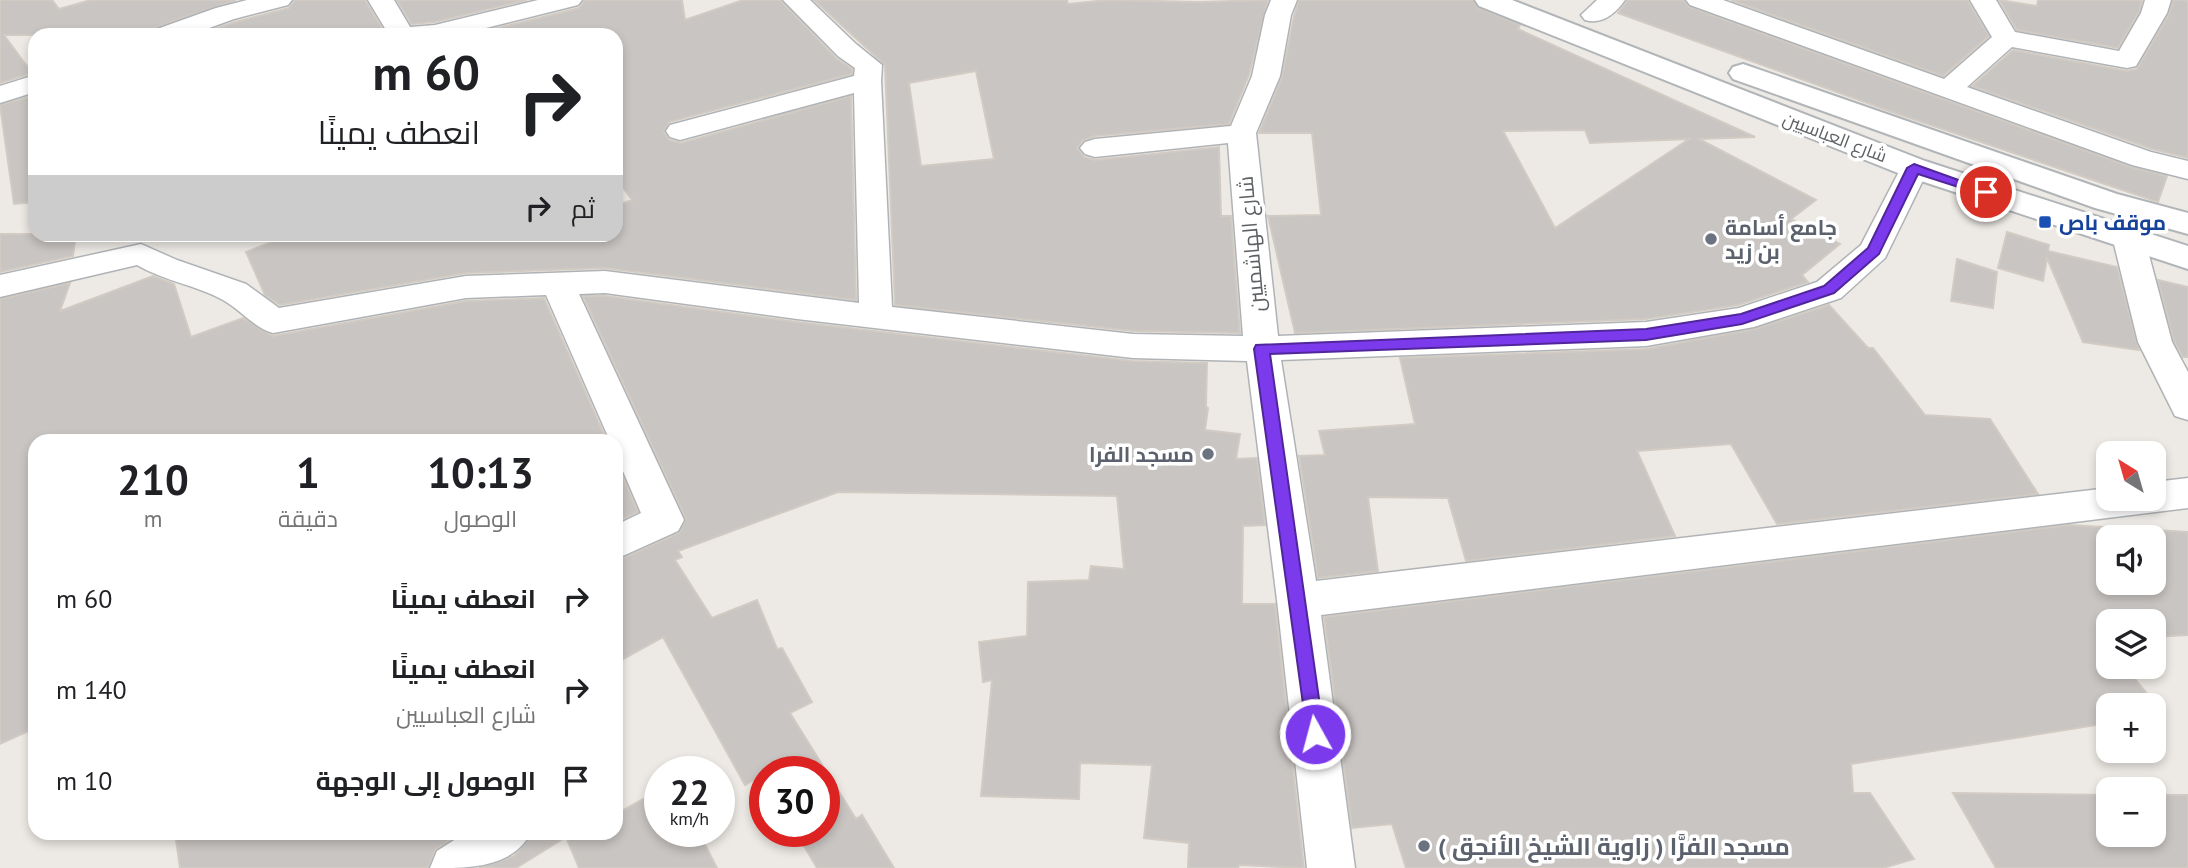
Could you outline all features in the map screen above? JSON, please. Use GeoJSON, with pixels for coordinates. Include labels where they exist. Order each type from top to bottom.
{"type":"FeatureCollection","features":[{"type":"Feature","properties":{"kind":"main road","name":"شارع العباسيين"},"geometry":{"type":"LineString","coordinates":[[1488,0],[1914,168],[2188,258]]}},
{"type":"Feature","properties":{"kind":"main road","name":"شارع العباسيين"},"geometry":{"type":"LineString","coordinates":[[1557,0],[1603,7],[1778,87],[2106,201],[2188,225]]}},
{"type":"Feature","properties":{"kind":"street"},"geometry":{"type":"LineString","coordinates":[[185,28],[225,13],[279,0]]}},
{"type":"Feature","properties":{"kind":"street"},"geometry":{"type":"LineString","coordinates":[[381,0],[398,28]]}},
{"type":"Feature","properties":{"kind":"street"},"geometry":{"type":"LineString","coordinates":[[455,28],[569,0]]}},
{"type":"Feature","properties":{"kind":"street"},"geometry":{"type":"LineString","coordinates":[[796,0],[847,50],[869,65],[867,81],[876,317]]}},
{"type":"Feature","properties":{"kind":"street","name":"شارع الهاشميين"},"geometry":{"type":"LineString","coordinates":[[1284,0],[1278,15],[1266,76],[1242,133],[1262,349],[1298,600],[1331,868]]}},
{"type":"Feature","properties":{"kind":"street"},"geometry":{"type":"LineString","coordinates":[[1699,0],[1950,88],[2141,159],[2188,170]]}},
{"type":"Feature","properties":{"kind":"street"},"geometry":{"type":"LineString","coordinates":[[1983,0],[2006,38],[2127,60],[2154,13],[2158,0]]}},
{"type":"Feature","properties":{"kind":"street"},"geometry":{"type":"LineString","coordinates":[[1950,88],[2006,38]]}},
{"type":"Feature","properties":{"kind":"street"},"geometry":{"type":"LineString","coordinates":[[680,131],[867,81]]}},
{"type":"Feature","properties":{"kind":"street"},"geometry":{"type":"LineString","coordinates":[[0,95],[28,85]]}},
{"type":"Feature","properties":{"kind":"street"},"geometry":{"type":"LineString","coordinates":[[1095,148],[1242,133]]}},
{"type":"Feature","properties":{"kind":"street"},"geometry":{"type":"LineString","coordinates":[[0,286],[141,254],[156,247],[166,268],[234,292],[273,321],[466,287],[605,282],[876,317],[1133,346],[1262,349],[1646,334],[1742,318],[1829,290],[1874,251],[1914,168]]}},
{"type":"Feature","properties":{"kind":"street"},"geometry":{"type":"LineString","coordinates":[[2129,240],[2155,342],[2188,407]]}},
{"type":"Feature","properties":{"kind":"street"},"geometry":{"type":"LineString","coordinates":[[558,284],[664,520],[623,540]]}},
{"type":"Feature","properties":{"kind":"street"},"geometry":{"type":"LineString","coordinates":[[2166,496],[2188,493]]}},
{"type":"Feature","properties":{"kind":"street"},"geometry":{"type":"LineString","coordinates":[[1298,600],[2096,505]]}},
{"type":"Feature","properties":{"kind":"street"},"geometry":{"type":"LineString","coordinates":[[454,868],[496,840]]}},
{"type":"Feature","properties":{"kind":"building"},"geometry":{"type":"Polygon","coordinates":[[[0,0],[52,0],[59,9],[91,0],[236,0],[155,28],[28,28],[28,35],[4,35],[28,68],[28,74],[0,83],[0,0]]]}},
{"type":"Feature","properties":{"kind":"building"},"geometry":{"type":"Polygon","coordinates":[[[295,0],[365,0],[382,28],[218,28],[289,8],[295,0]]]}},
{"type":"Feature","properties":{"kind":"building"},"geometry":{"type":"Polygon","coordinates":[[[397,0],[527,0],[435,22],[411,24],[397,0]]]}},
{"type":"Feature","properties":{"kind":"building"},"geometry":{"type":"Polygon","coordinates":[[[585,0],[682,0],[685,20],[743,0],[780,0],[836,58],[852,69],[852,74],[669,122],[664,132],[669,140],[681,143],[851,96],[856,300],[605,268],[466,273],[280,305],[265,295],[246,252],[272,242],[623,242],[623,203],[632,200],[623,188],[623,28],[498,28],[579,8],[585,0]]]}},
{"type":"Feature","properties":{"kind":"building"},"geometry":{"type":"Polygon","coordinates":[[[814,0],[1067,0],[1068,4],[1107,0],[1268,0],[1249,75],[1229,124],[1095,136],[1083,140],[1077,148],[1084,157],[1095,160],[1219,147],[1221,216],[1231,216],[1240,333],[1133,331],[895,305],[885,65],[814,0]],[[976,71],[909,83],[921,166],[994,159],[976,71]]]}},
{"type":"Feature","properties":{"kind":"building"},"geometry":{"type":"Polygon","coordinates":[[[1299,0],[1472,0],[1478,8],[1520,25],[1518,29],[1755,137],[1699,139],[1816,200],[1791,219],[1840,244],[1802,275],[1808,282],[1738,305],[1646,319],[1295,333],[1268,216],[1321,215],[1312,133],[1259,133],[1282,77],[1299,0]],[[1585,130],[1503,131],[1555,228],[1689,139],[1590,143],[1585,130]]]}},
{"type":"Feature","properties":{"kind":"building"},"geometry":{"type":"Polygon","coordinates":[[[1628,0],[1683,0],[1689,7],[2131,167],[2167,176],[2158,202],[1892,112],[1618,13],[1628,0]]]}},
{"type":"Feature","properties":{"kind":"building"},"geometry":{"type":"Polygon","coordinates":[[[1731,0],[1967,0],[1989,36],[1943,76],[1731,0]]]}},
{"type":"Feature","properties":{"kind":"building"},"geometry":{"type":"Polygon","coordinates":[[[1999,0],[2037,6],[2038,0],[2142,0],[2139,12],[2118,48],[2017,30],[1999,0]]]}},
{"type":"Feature","properties":{"kind":"building"},"geometry":{"type":"Polygon","coordinates":[[[2173,0],[2188,0],[2188,158],[2152,149],[1972,86],[2013,50],[2127,71],[2137,69],[2169,14],[2173,0]]]}},
{"type":"Feature","properties":{"kind":"building"},"geometry":{"type":"Polygon","coordinates":[[[28,97],[28,203],[14,204],[0,105],[28,97]]]}},
{"type":"Feature","properties":{"kind":"building"},"geometry":{"type":"Polygon","coordinates":[[[2007,232],[2049,245],[2048,251],[2117,267],[2139,350],[2083,342],[2047,258],[2043,281],[1998,268],[2007,232]]]}},
{"type":"Feature","properties":{"kind":"building"},"geometry":{"type":"Polygon","coordinates":[[[0,234],[28,234],[28,242],[75,242],[73,256],[0,272],[0,234]]]}},
{"type":"Feature","properties":{"kind":"building"},"geometry":{"type":"Polygon","coordinates":[[[1957,259],[1997,272],[1993,308],[1951,301],[1957,259]]]}},
{"type":"Feature","properties":{"kind":"building"},"geometry":{"type":"Polygon","coordinates":[[[153,276],[174,284],[191,337],[243,318],[273,336],[466,301],[544,298],[604,434],[28,434],[28,731],[0,744],[0,299],[70,283],[60,311],[153,276]]]}},
{"type":"Feature","properties":{"kind":"building"},"geometry":{"type":"Polygon","coordinates":[[[2158,280],[2188,287],[2188,357],[2183,357],[2174,341],[2158,280]]]}},
{"type":"Feature","properties":{"kind":"building"},"geometry":{"type":"Polygon","coordinates":[[[583,296],[605,296],[797,322],[1133,361],[1207,363],[1208,408],[1205,430],[1240,434],[1236,459],[1257,458],[1265,525],[1243,526],[1242,604],[1275,604],[1304,868],[1239,865],[1238,868],[1188,868],[1189,843],[1144,838],[1152,765],[1080,763],[1079,799],[981,796],[992,680],[983,682],[979,642],[1027,636],[1028,582],[1089,580],[1091,566],[1124,569],[1117,496],[838,492],[678,551],[682,557],[675,560],[712,618],[757,600],[777,649],[782,648],[812,702],[790,713],[817,756],[749,756],[749,783],[745,785],[735,767],[735,756],[729,756],[663,637],[623,659],[623,558],[679,533],[686,519],[583,296]]]}},
{"type":"Feature","properties":{"kind":"building"},"geometry":{"type":"Polygon","coordinates":[[[1829,305],[1868,348],[1873,348],[1925,415],[1990,419],[2038,494],[1777,524],[1731,444],[1637,451],[1675,536],[1466,561],[1448,498],[1368,497],[1378,571],[1318,578],[1299,456],[1325,455],[1319,431],[1415,424],[1400,358],[1646,349],[1755,329],[1829,305]]]}},
{"type":"Feature","properties":{"kind":"building"},"geometry":{"type":"Polygon","coordinates":[[[623,478],[638,512],[623,519],[623,478]]]}},
{"type":"Feature","properties":{"kind":"building"},"geometry":{"type":"Polygon","coordinates":[[[2069,525],[2096,527],[2096,595],[2166,595],[2166,531],[2188,532],[2188,635],[2166,636],[2166,609],[2096,609],[2096,679],[2135,679],[2147,693],[2096,693],[2096,725],[1851,764],[1853,793],[1870,793],[1914,859],[1883,868],[1406,868],[1392,824],[1352,828],[1324,617],[2069,525]]]}},
{"type":"Feature","properties":{"kind":"building"},"geometry":{"type":"Polygon","coordinates":[[[840,793],[856,819],[862,815],[894,868],[817,868],[805,847],[840,847],[840,793]]]}},
{"type":"Feature","properties":{"kind":"building"},"geometry":{"type":"Polygon","coordinates":[[[1953,793],[2096,795],[2096,847],[2166,847],[2166,795],[2188,795],[2188,868],[1996,868],[1953,793]]]}},
{"type":"Feature","properties":{"kind":"building"},"geometry":{"type":"Polygon","coordinates":[[[644,799],[644,847],[706,847],[717,868],[579,868],[567,840],[623,840],[623,810],[644,799]]]}},
{"type":"Feature","properties":{"kind":"building"},"geometry":{"type":"Polygon","coordinates":[[[176,840],[450,840],[436,849],[428,868],[180,868],[176,840]]]}},
{"type":"Feature","properties":{"kind":"building"},"geometry":{"type":"Polygon","coordinates":[[[528,840],[561,840],[516,868],[479,868],[514,856],[528,840]]]}},
{"type":"Feature","properties":{"kind":"place","name":"موقف باص"},"geometry":{"type":"Point","coordinates":[2045,222]}},
{"type":"Feature","properties":{"kind":"place","name":"جامع أسامة بن زيد"},"geometry":{"type":"Point","coordinates":[1711,239]}},
{"type":"Feature","properties":{"kind":"place","name":"مسجد الفرا"},"geometry":{"type":"Point","coordinates":[1208,454]}},
{"type":"Feature","properties":{"kind":"place","name":"مسجد الفرَّا ( زاوية الشيخ الأنجق )"},"geometry":{"type":"Point","coordinates":[1424,846]}},
{"type":"Feature","properties":{"kind":"route"},"geometry":{"type":"LineString","coordinates":[[1315,734],[1262,349],[1646,334],[1742,318],[1829,290],[1874,251],[1914,168],[1986,192]]}}]}
